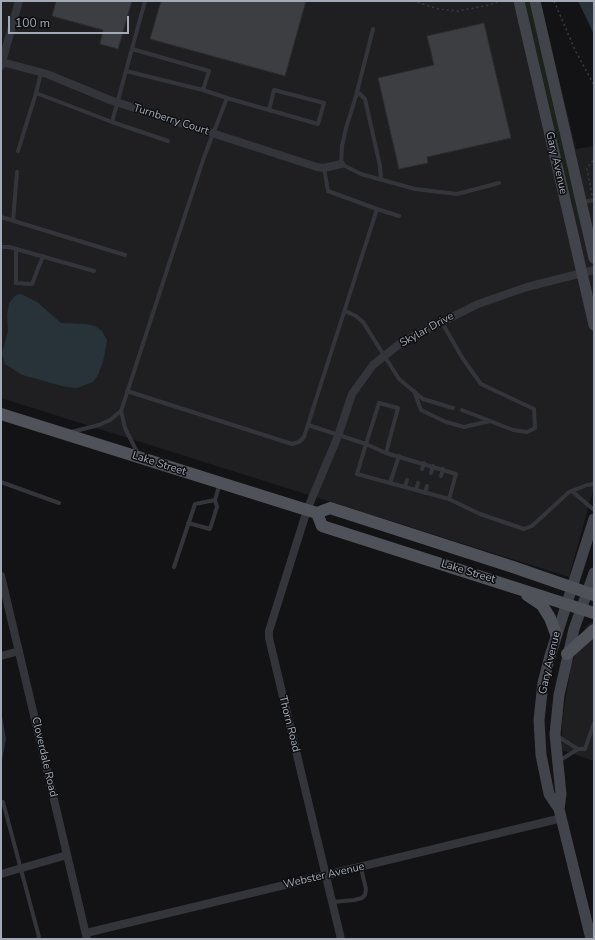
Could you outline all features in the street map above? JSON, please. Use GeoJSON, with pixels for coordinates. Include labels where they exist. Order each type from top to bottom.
{"type":"FeatureCollection","features":[{"type":"Feature","properties":{"kind":"main road","name":"Gary Avenue"},"geometry":{"type":"LineString","coordinates":[[519,1],[594,325]]}},
{"type":"Feature","properties":{"kind":"main road","name":"Gary Avenue"},"geometry":{"type":"LineString","coordinates":[[535,1],[594,258]]}},
{"type":"Feature","properties":{"kind":"main road","name":"Lake Street"},"geometry":{"type":"LineString","coordinates":[[1,414],[312,512],[330,508],[590,594]]}},
{"type":"Feature","properties":{"kind":"main road","name":"Lake Street"},"geometry":{"type":"LineString","coordinates":[[312,512],[322,526],[594,613]]}},
{"type":"Feature","properties":{"kind":"main road","name":"Gary Avenue"},"geometry":{"type":"LineString","coordinates":[[591,939],[560,814],[549,794],[541,755],[539,720],[543,683],[556,634],[594,519]]}},
{"type":"Feature","properties":{"kind":"main road","name":"Gary Avenue"},"geometry":{"type":"LineString","coordinates":[[560,814],[561,794],[555,734],[560,695],[567,654],[581,608],[590,594],[594,573]]}},
{"type":"Feature","properties":{"kind":"main road"},"geometry":{"type":"LineString","coordinates":[[509,585],[542,605],[550,618],[556,634]]}},
{"type":"Feature","properties":{"kind":"main road"},"geometry":{"type":"LineString","coordinates":[[567,654],[594,630]]}},
{"type":"Feature","properties":{"kind":"street"},"geometry":{"type":"LineString","coordinates":[[2,64],[19,1]]}},
{"type":"Feature","properties":{"kind":"street","name":"Turnberry Court"},"geometry":{"type":"LineString","coordinates":[[2,64],[41,73],[117,102],[324,168]]}},
{"type":"Feature","properties":{"kind":"street"},"geometry":{"type":"LineString","coordinates":[[324,168],[341,164]]}},
{"type":"Feature","properties":{"kind":"street","name":"Skylar Drive"},"geometry":{"type":"LineString","coordinates":[[312,512],[352,394],[373,365],[402,342],[441,321],[478,304],[526,287],[594,270]]}},
{"type":"Feature","properties":{"kind":"street","name":"Thorn Road"},"geometry":{"type":"LineString","coordinates":[[312,512],[269,631],[268,638],[341,939]]}},
{"type":"Feature","properties":{"kind":"street","name":"Cloverdale Road"},"geometry":{"type":"LineString","coordinates":[[1,576],[86,936]]}},
{"type":"Feature","properties":{"kind":"street"},"geometry":{"type":"LineString","coordinates":[[1,656],[19,651]]}},
{"type":"Feature","properties":{"kind":"street","name":"Webster Avenue"},"geometry":{"type":"LineString","coordinates":[[86,936],[361,868],[560,814]]}},
{"type":"Feature","properties":{"kind":"street"},"geometry":{"type":"LineString","coordinates":[[1,874],[67,855]]}},
{"type":"Feature","properties":{"kind":"lane"},"geometry":{"type":"LineString","coordinates":[[112,122],[145,1]]}},
{"type":"Feature","properties":{"kind":"lane"},"geometry":{"type":"LineString","coordinates":[[373,29],[343,140],[341,164],[361,174],[414,189],[457,194],[498,183]]}},
{"type":"Feature","properties":{"kind":"lane"},"geometry":{"type":"LineString","coordinates":[[132,49],[209,71],[203,90]]}},
{"type":"Feature","properties":{"kind":"lane"},"geometry":{"type":"LineString","coordinates":[[126,71],[203,90],[227,98],[269,110],[318,124],[324,103],[274,90],[269,110]]}},
{"type":"Feature","properties":{"kind":"lane"},"geometry":{"type":"LineString","coordinates":[[18,151],[41,73]]}},
{"type":"Feature","properties":{"kind":"lane"},"geometry":{"type":"LineString","coordinates":[[36,92],[112,122],[168,141]]}},
{"type":"Feature","properties":{"kind":"lane"},"geometry":{"type":"LineString","coordinates":[[356,96],[359,93],[365,99],[380,166],[381,179]]}},
{"type":"Feature","properties":{"kind":"lane"},"geometry":{"type":"LineString","coordinates":[[140,458],[125,428],[121,411],[204,157],[227,98]]}},
{"type":"Feature","properties":{"kind":"lane"},"geometry":{"type":"LineString","coordinates":[[324,168],[328,191],[399,216]]}},
{"type":"Feature","properties":{"kind":"lane"},"geometry":{"type":"LineString","coordinates":[[13,221],[17,172]]}},
{"type":"Feature","properties":{"kind":"lane"},"geometry":{"type":"LineString","coordinates":[[581,203],[594,200]]}},
{"type":"Feature","properties":{"kind":"lane"},"geometry":{"type":"LineString","coordinates":[[127,391],[292,444],[299,442],[304,437],[377,209]]}},
{"type":"Feature","properties":{"kind":"lane"},"geometry":{"type":"LineString","coordinates":[[1,217],[125,255]]}},
{"type":"Feature","properties":{"kind":"lane"},"geometry":{"type":"LineString","coordinates":[[1,247],[16,249],[94,271]]}},
{"type":"Feature","properties":{"kind":"lane"},"geometry":{"type":"LineString","coordinates":[[16,249],[16,283],[32,284],[42,256]]}},
{"type":"Feature","properties":{"kind":"lane"},"geometry":{"type":"LineString","coordinates":[[345,311],[356,316],[363,322],[399,379],[424,399],[454,408]]}},
{"type":"Feature","properties":{"kind":"lane"},"geometry":{"type":"LineString","coordinates":[[441,321],[463,359],[481,384],[534,409],[535,428],[527,432],[517,430],[462,410]]}},
{"type":"Feature","properties":{"kind":"lane"},"geometry":{"type":"LineString","coordinates":[[413,391],[421,410],[446,422],[464,427],[490,421]]}},
{"type":"Feature","properties":{"kind":"lane"},"geometry":{"type":"LineString","coordinates":[[386,453],[398,408],[379,403],[357,474],[449,500],[480,514],[524,529],[532,526],[569,492],[573,492],[587,485],[594,484]]}},
{"type":"Feature","properties":{"kind":"lane"},"geometry":{"type":"LineString","coordinates":[[65,434],[99,425],[110,420],[121,411]]}},
{"type":"Feature","properties":{"kind":"lane"},"geometry":{"type":"LineString","coordinates":[[308,425],[366,444],[386,453],[424,463],[456,474],[449,500]]}},
{"type":"Feature","properties":{"kind":"lane"},"geometry":{"type":"LineString","coordinates":[[390,483],[399,456]]}},
{"type":"Feature","properties":{"kind":"lane"},"geometry":{"type":"LineString","coordinates":[[412,466],[413,460]]}},
{"type":"Feature","properties":{"kind":"lane"},"geometry":{"type":"LineString","coordinates":[[422,469],[424,463]]}},
{"type":"Feature","properties":{"kind":"lane"},"geometry":{"type":"LineString","coordinates":[[431,473],[433,466]]}},
{"type":"Feature","properties":{"kind":"lane"},"geometry":{"type":"LineString","coordinates":[[441,476],[442,469]]}},
{"type":"Feature","properties":{"kind":"lane"},"geometry":{"type":"LineString","coordinates":[[405,487],[407,480]]}},
{"type":"Feature","properties":{"kind":"lane"},"geometry":{"type":"LineString","coordinates":[[1,482],[59,503]]}},
{"type":"Feature","properties":{"kind":"lane"},"geometry":{"type":"LineString","coordinates":[[188,523],[210,529],[217,507],[215,500],[220,483]]}},
{"type":"Feature","properties":{"kind":"lane"},"geometry":{"type":"LineString","coordinates":[[416,490],[418,483]]}},
{"type":"Feature","properties":{"kind":"lane"},"geometry":{"type":"LineString","coordinates":[[425,493],[427,486]]}},
{"type":"Feature","properties":{"kind":"lane"},"geometry":{"type":"LineString","coordinates":[[436,496],[437,490]]}},
{"type":"Feature","properties":{"kind":"lane"},"geometry":{"type":"LineString","coordinates":[[573,492],[594,510]]}},
{"type":"Feature","properties":{"kind":"lane"},"geometry":{"type":"LineString","coordinates":[[174,567],[195,504],[215,500]]}},
{"type":"Feature","properties":{"kind":"lane"},"geometry":{"type":"LineString","coordinates":[[557,762],[578,749],[585,749],[594,723]]}},
{"type":"Feature","properties":{"kind":"lane"},"geometry":{"type":"LineString","coordinates":[[555,734],[578,749]]}},
{"type":"Feature","properties":{"kind":"lane"},"geometry":{"type":"LineString","coordinates":[[2,802],[39,937]]}},
{"type":"Feature","properties":{"kind":"lane"},"geometry":{"type":"LineString","coordinates":[[332,902],[354,900],[362,898],[365,895],[366,889],[361,868]]}},
{"type":"Feature","properties":{"kind":"path"},"geometry":{"type":"LineString","coordinates":[[413,1],[438,10],[458,11],[500,1]]}},
{"type":"Feature","properties":{"kind":"path"},"geometry":{"type":"LineString","coordinates":[[554,1],[574,50],[594,85]]}},
{"type":"Feature","properties":{"kind":"path"},"geometry":{"type":"LineString","coordinates":[[591,191],[588,169],[591,162],[594,161]]}},
{"type":"Feature","properties":{"kind":"shaded area"},"geometry":{"type":"Polygon","coordinates":[[[1,1],[540,1],[576,149],[594,146],[594,487],[569,577],[1,398],[1,1]]]}},
{"type":"Feature","properties":{"kind":"shaded area"},"geometry":{"type":"Polygon","coordinates":[[[525,1],[529,1],[582,228],[580,228],[563,167],[525,1]]]}},
{"type":"Feature","properties":{"kind":"shaded area"},"geometry":{"type":"Polygon","coordinates":[[[578,1],[594,1],[594,35],[590,26],[578,1]]]}},
{"type":"Feature","properties":{"kind":"shaded area"},"geometry":{"type":"Polygon","coordinates":[[[21,294],[37,302],[61,323],[86,324],[95,326],[102,331],[107,340],[103,362],[98,375],[93,382],[77,388],[66,387],[22,375],[5,364],[2,354],[8,331],[7,315],[9,303],[16,295],[21,294]]]}},
{"type":"Feature","properties":{"kind":"shaded area"},"geometry":{"type":"Polygon","coordinates":[[[594,621],[594,761],[562,750],[562,720],[571,666],[586,626],[594,621]]]}},
{"type":"Feature","properties":{"kind":"shaded area"},"geometry":{"type":"Polygon","coordinates":[[[1,710],[6,739],[1,766],[1,710]]]}},
{"type":"Feature","properties":{"kind":"building"},"geometry":{"type":"Polygon","coordinates":[[[56,1],[132,1],[118,49],[100,44],[103,30],[52,16],[56,1]]]}},
{"type":"Feature","properties":{"kind":"building"},"geometry":{"type":"Polygon","coordinates":[[[161,1],[306,1],[285,76],[150,39],[161,1]]]}},
{"type":"Feature","properties":{"kind":"building"},"geometry":{"type":"Polygon","coordinates":[[[484,23],[511,138],[427,157],[428,163],[399,169],[378,78],[434,65],[427,36],[484,23]]]}}]}
